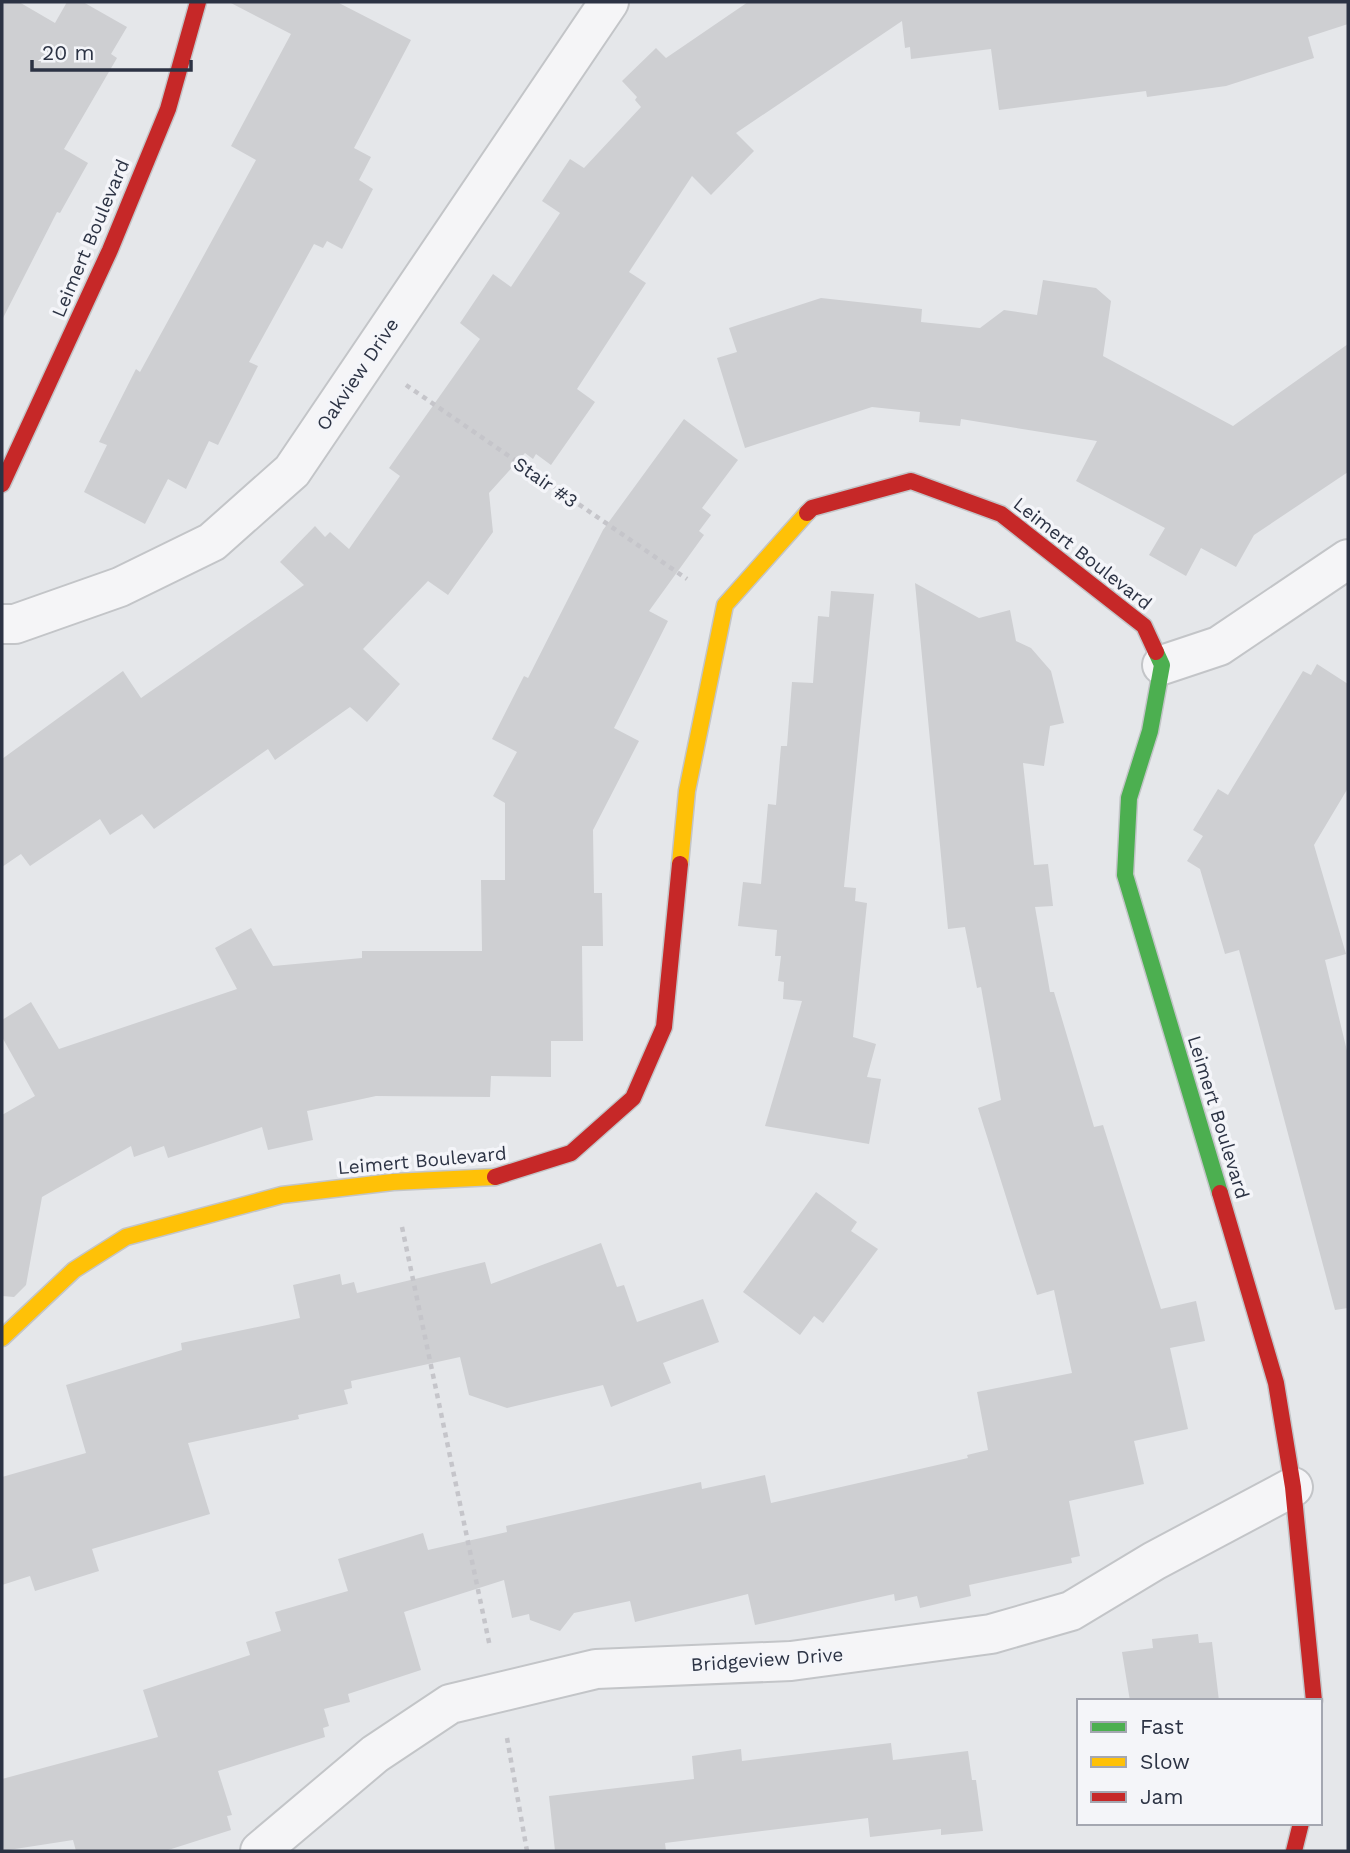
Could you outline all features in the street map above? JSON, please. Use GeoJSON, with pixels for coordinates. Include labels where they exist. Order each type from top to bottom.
{"type":"FeatureCollection","features":[{"type":"Feature","properties":{"kind":"street","name":"Leimert Boulevard"},"geometry":{"type":"LineString","coordinates":[[2,484],[121,225],[167,109],[198,2]]}},
{"type":"Feature","properties":{"kind":"street","name":"Oakview Drive"},"geometry":{"type":"LineString","coordinates":[[2,624],[15,624],[120,587],[212,542],[292,471],[609,2]]}},
{"type":"Feature","properties":{"kind":"street","name":"Leimert Boulevard"},"geometry":{"type":"LineString","coordinates":[[2,1338],[74,1270],[126,1237],[282,1195],[393,1182],[502,1177],[571,1153],[633,1098],[664,1027],[688,791],[725,605],[813,508],[911,481],[1001,514],[1144,626],[1162,665],[1150,731],[1129,798],[1125,875],[1276,1383],[1293,1487],[1314,1699]]}},
{"type":"Feature","properties":{"kind":"street"},"geometry":{"type":"LineString","coordinates":[[1162,665],[1219,646],[1342,572]]}},
{"type":"Feature","properties":{"kind":"street","name":"Bridgeview Drive"},"geometry":{"type":"LineString","coordinates":[[260,1851],[375,1754],[450,1704],[596,1669],[791,1661],[991,1634],[1071,1611],[1154,1561],[1293,1487]]}},
{"type":"Feature","properties":{"kind":"street"},"geometry":{"type":"LineString","coordinates":[[1294,1851],[1300,1825]]}},
{"type":"Feature","properties":{"kind":"path","name":"Stair #3"},"geometry":{"type":"LineString","coordinates":[[368,359],[725,605]]}},
{"type":"Feature","properties":{"kind":"path"},"geometry":{"type":"LineString","coordinates":[[393,1182],[499,1693],[527,1851]]}},
{"type":"Feature","properties":{"kind":"building"},"geometry":{"type":"Polygon","coordinates":[[[2,2],[19,2],[55,23],[67,2],[83,2],[127,27],[111,54],[117,58],[64,149],[88,163],[60,213],[57,212],[2,320],[2,2]]]}},
{"type":"Feature","properties":{"kind":"building"},"geometry":{"type":"Polygon","coordinates":[[[229,2],[337,2],[411,40],[354,148],[371,157],[359,180],[373,189],[342,249],[327,241],[323,248],[314,244],[249,362],[258,366],[218,445],[209,441],[186,489],[168,479],[145,524],[84,492],[107,445],[99,442],[136,369],[140,372],[256,160],[231,146],[291,34],[229,2]]]}},
{"type":"Feature","properties":{"kind":"building"},"geometry":{"type":"Polygon","coordinates":[[[748,2],[1348,2],[1348,24],[1308,37],[1314,58],[1226,86],[1147,97],[1146,91],[999,110],[991,49],[911,59],[910,47],[905,48],[902,21],[736,133],[754,151],[711,195],[692,176],[629,272],[646,283],[577,389],[595,402],[551,465],[536,454],[533,459],[525,453],[489,493],[493,532],[448,595],[428,581],[363,649],[400,684],[367,722],[350,707],[275,760],[268,749],[154,829],[142,814],[110,835],[100,819],[30,866],[21,854],[2,867],[2,759],[123,671],[141,698],[304,585],[280,562],[315,526],[325,537],[330,532],[349,549],[400,476],[389,468],[480,339],[460,323],[493,274],[511,287],[560,213],[542,201],[570,159],[584,168],[641,107],[635,100],[637,97],[622,81],[656,48],[666,58],[748,2]]]}},
{"type":"Feature","properties":{"kind":"building"},"geometry":{"type":"Polygon","coordinates":[[[1043,280],[1096,288],[1111,301],[1103,356],[1233,426],[1348,344],[1348,472],[1254,535],[1236,567],[1201,548],[1186,576],[1149,555],[1165,528],[1076,481],[1097,441],[961,419],[960,426],[919,422],[920,412],[872,407],[745,448],[717,358],[737,352],[729,328],[821,298],[922,309],[921,322],[980,328],[1004,310],[1037,315],[1043,280]]]}},
{"type":"Feature","properties":{"kind":"building"},"geometry":{"type":"Polygon","coordinates":[[[684,419],[738,460],[702,508],[711,515],[699,531],[704,535],[649,611],[668,621],[614,728],[639,741],[593,830],[594,893],[602,893],[603,946],[582,946],[583,1041],[551,1041],[551,1077],[491,1076],[490,1097],[376,1096],[307,1111],[313,1140],[268,1150],[262,1127],[168,1158],[164,1146],[134,1157],[131,1146],[42,1197],[26,1285],[14,1297],[2,1296],[2,1115],[35,1096],[2,1037],[2,1020],[31,1002],[59,1049],[237,989],[215,948],[251,928],[273,966],[362,958],[362,951],[482,951],[481,880],[505,880],[505,803],[493,796],[517,752],[492,739],[524,676],[528,678],[603,530],[684,419]]]}},
{"type":"Feature","properties":{"kind":"building"},"geometry":{"type":"Polygon","coordinates":[[[915,583],[979,618],[1010,610],[1016,641],[1031,648],[1051,671],[1064,723],[1050,726],[1044,766],[1023,763],[1034,865],[1048,864],[1053,906],[1035,907],[1050,992],[1054,992],[1094,1127],[1103,1125],[1161,1309],[1196,1301],[1205,1341],[1170,1348],[1188,1429],[1134,1441],[1144,1484],[1069,1501],[1080,1556],[1071,1558],[1072,1563],[969,1585],[971,1596],[920,1608],[917,1596],[895,1601],[894,1594],[755,1625],[748,1594],[635,1622],[630,1601],[574,1613],[560,1631],[530,1620],[529,1614],[512,1618],[504,1580],[404,1612],[421,1670],[348,1694],[350,1702],[324,1709],[329,1726],[323,1728],[325,1737],[218,1771],[232,1815],[227,1816],[231,1830],[165,1851],[76,1851],[73,1840],[2,1851],[2,1779],[158,1737],[143,1690],[250,1655],[246,1642],[281,1631],[275,1612],[348,1591],[338,1559],[423,1533],[428,1550],[507,1532],[506,1526],[701,1482],[702,1489],[765,1475],[771,1503],[968,1458],[967,1455],[988,1450],[977,1392],[1072,1373],[1054,1290],[1037,1295],[978,1108],[1001,1100],[981,987],[977,988],[965,927],[948,929],[915,583]]]}},
{"type":"Feature","properties":{"kind":"building"},"geometry":{"type":"Polygon","coordinates":[[[831,591],[874,594],[844,887],[856,888],[855,901],[867,903],[853,1037],[876,1044],[867,1077],[881,1079],[869,1144],[765,1126],[802,1001],[783,999],[784,982],[778,981],[781,956],[775,956],[777,930],[738,926],[743,882],[761,884],[768,804],[776,805],[781,746],[787,746],[792,682],[813,683],[818,616],[829,617],[831,591]]]}},
{"type":"Feature","properties":{"kind":"building"},"geometry":{"type":"Polygon","coordinates":[[[1317,664],[1348,684],[1348,788],[1314,845],[1346,954],[1325,960],[1348,1055],[1348,1308],[1335,1310],[1239,950],[1225,954],[1200,869],[1187,861],[1203,836],[1193,830],[1218,789],[1228,795],[1303,671],[1311,675],[1317,664]]]}},
{"type":"Feature","properties":{"kind":"building"},"geometry":{"type":"Polygon","coordinates":[[[816,1192],[857,1222],[851,1231],[878,1249],[823,1323],[814,1316],[800,1335],[743,1292],[816,1192]]]}},
{"type":"Feature","properties":{"kind":"building"},"geometry":{"type":"Polygon","coordinates":[[[601,1243],[617,1287],[624,1285],[637,1322],[703,1299],[719,1342],[663,1363],[671,1383],[611,1407],[603,1385],[507,1408],[469,1395],[460,1357],[351,1381],[352,1388],[344,1390],[348,1404],[298,1415],[299,1419],[188,1443],[210,1514],[92,1549],[99,1571],[35,1591],[30,1576],[2,1585],[2,1477],[86,1453],[66,1385],[182,1350],[181,1343],[300,1318],[293,1285],[340,1274],[342,1285],[354,1282],[357,1293],[485,1262],[491,1284],[601,1243]]]}},
{"type":"Feature","properties":{"kind":"building"},"geometry":{"type":"Polygon","coordinates":[[[1198,1634],[1199,1643],[1212,1642],[1219,1699],[1130,1699],[1122,1652],[1153,1648],[1152,1639],[1198,1634]]]}},
{"type":"Feature","properties":{"kind":"building"},"geometry":{"type":"Polygon","coordinates":[[[891,1743],[893,1760],[968,1751],[972,1780],[976,1780],[983,1831],[941,1835],[941,1829],[870,1837],[868,1818],[665,1843],[666,1851],[555,1851],[549,1796],[694,1779],[692,1756],[741,1749],[742,1761],[891,1743]]]}},
{"type":"Feature","properties":{"kind":"traffic: fast"},"geometry":{"type":"LineString","coordinates":[[1156,652],[1162,665],[1150,731],[1129,798],[1125,875],[1220,1193]]}},
{"type":"Feature","properties":{"kind":"traffic: slow"},"geometry":{"type":"LineString","coordinates":[[680,864],[687,791],[725,605],[807,513]]}},
{"type":"Feature","properties":{"kind":"traffic: slow"},"geometry":{"type":"LineString","coordinates":[[2,1338],[74,1270],[126,1237],[282,1195],[393,1182],[495,1177]]}},
{"type":"Feature","properties":{"kind":"traffic: jam"},"geometry":{"type":"LineString","coordinates":[[2,484],[110,250],[168,109],[198,2]]}},
{"type":"Feature","properties":{"kind":"traffic: jam"},"geometry":{"type":"LineString","coordinates":[[807,513],[812,508],[911,481],[1001,514],[1144,626],[1156,652]]}},
{"type":"Feature","properties":{"kind":"traffic: jam"},"geometry":{"type":"LineString","coordinates":[[495,1177],[571,1153],[633,1098],[664,1027],[680,864]]}},
{"type":"Feature","properties":{"kind":"traffic: jam"},"geometry":{"type":"LineString","coordinates":[[1220,1193],[1276,1383],[1293,1487],[1314,1699]]}},
{"type":"Feature","properties":{"kind":"traffic: jam"},"geometry":{"type":"LineString","coordinates":[[1294,1851],[1300,1825]]}}]}
